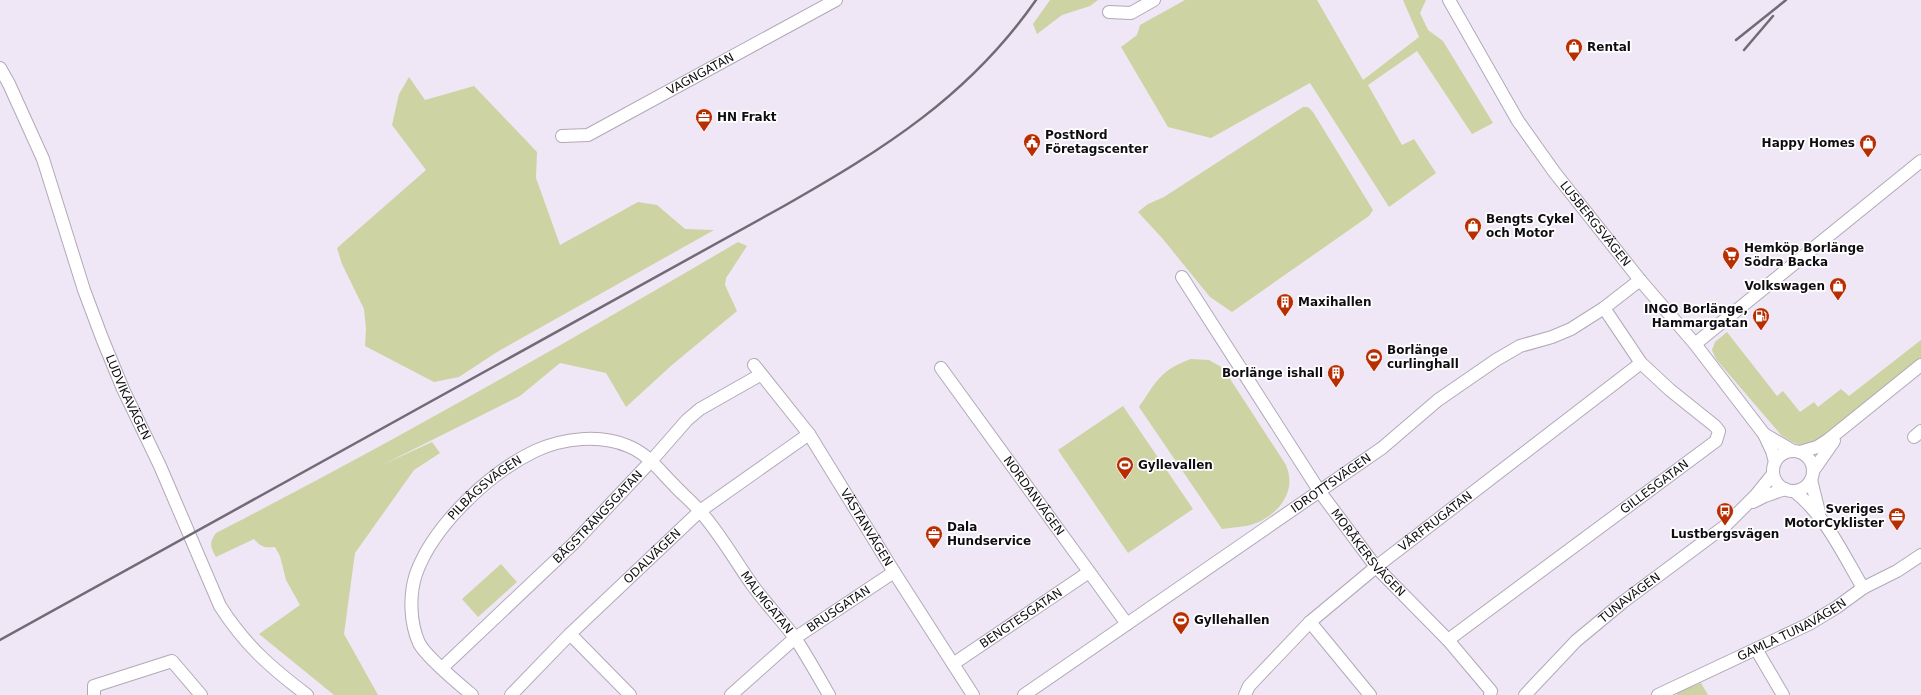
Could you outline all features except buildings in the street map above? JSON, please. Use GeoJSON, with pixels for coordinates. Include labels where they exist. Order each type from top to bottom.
{"type":"FeatureCollection","features":[{"type":"Feature","properties":{"kind":"street","name":"VAGNGATAN"},"geometry":{"type":"LineString","coordinates":[[562,136],[588,135],[836,0]]}},
{"type":"Feature","properties":{"kind":"street"},"geometry":{"type":"LineString","coordinates":[[1109,12],[1131,13],[1154,0]]}},
{"type":"Feature","properties":{"kind":"street","name":"LUSBERGSVÄGEN"},"geometry":{"type":"LineString","coordinates":[[1448,0],[1518,121],[1555,173],[1640,280],[1695,344],[1764,434],[1772,451],[1774,468]]}},
{"type":"Feature","properties":{"kind":"street","name":"LUDVIKAVÄGEN"},"geometry":{"type":"LineString","coordinates":[[0,68],[9,84],[43,159],[84,290],[102,338],[123,389],[160,466],[220,606],[232,626],[250,647],[307,695]]}},
{"type":"Feature","properties":{"kind":"street"},"geometry":{"type":"LineString","coordinates":[[1695,344],[1921,161]]}},
{"type":"Feature","properties":{"kind":"street","name":"MORÅKERSVÄGEN"},"geometry":{"type":"LineString","coordinates":[[1182,277],[1320,492],[1376,567],[1448,640],[1491,691],[1490,695]]}},
{"type":"Feature","properties":{"kind":"street","name":"IDROTTSVÄGEN"},"geometry":{"type":"LineString","coordinates":[[1024,695],[1382,448],[1438,400],[1496,360],[1520,346],[1552,337],[1571,329],[1604,308],[1640,280]]}},
{"type":"Feature","properties":{"kind":"street","name":"GILLESGATAN"},"geometry":{"type":"LineString","coordinates":[[1448,640],[1716,441],[1719,432],[1715,426],[1670,390],[1641,363],[1604,308]]}},
{"type":"Feature","properties":{"kind":"street","name":"VÅRFRUGATAN"},"geometry":{"type":"LineString","coordinates":[[1245,695],[1249,686],[1310,622],[1376,567],[1641,363]]}},
{"type":"Feature","properties":{"kind":"street"},"geometry":{"type":"LineString","coordinates":[[1863,588],[1822,519],[1808,502],[1777,483],[1774,468],[1781,455],[1817,447],[1828,440],[1921,365]]}},
{"type":"Feature","properties":{"kind":"street","name":"NORDANVÄGEN"},"geometry":{"type":"LineString","coordinates":[[941,368],[1127,624]]}},
{"type":"Feature","properties":{"kind":"street","name":"VÄSTANVÄGEN"},"geometry":{"type":"LineString","coordinates":[[757,370],[809,434],[894,572],[973,695]]}},
{"type":"Feature","properties":{"kind":"street","name":"BÅGSTRÄNGSGATAN"},"geometry":{"type":"LineString","coordinates":[[442,668],[572,544],[652,460],[687,420],[700,409],[757,370]]}},
{"type":"Feature","properties":{"kind":"street"},"geometry":{"type":"LineString","coordinates":[[1790,490],[1801,489],[1812,475],[1831,443],[1849,426],[1921,370]]}},
{"type":"Feature","properties":{"kind":"street","name":"ODALVÄGEN"},"geometry":{"type":"LineString","coordinates":[[511,695],[570,634],[700,511],[809,434]]}},
{"type":"Feature","properties":{"kind":"street","name":"LUSBERGSVÄGEN"},"geometry":{"type":"LineString","coordinates":[[1764,434],[1797,452]]}},
{"type":"Feature","properties":{"kind":"street","name":"PILBÅGSVÄGEN"},"geometry":{"type":"LineString","coordinates":[[472,695],[442,668],[420,645],[414,626],[411,600],[416,575],[429,546],[451,519],[479,490],[509,466],[536,450],[568,440],[601,438],[629,446],[652,460],[672,484],[700,511]]}},
{"type":"Feature","properties":{"kind":"street"},"geometry":{"type":"LineString","coordinates":[[1797,452],[1809,460],[1822,519]]}},
{"type":"Feature","properties":{"kind":"street","name":"TUNAVÄGEN"},"geometry":{"type":"LineString","coordinates":[[1525,695],[1576,642],[1623,602],[1725,526],[1756,495],[1774,468]]}},
{"type":"Feature","properties":{"kind":"street","name":"TUNAVÄGEN"},"geometry":{"type":"LineString","coordinates":[[1741,509],[1766,496],[1790,490]]}},
{"type":"Feature","properties":{"kind":"street","name":"MALMGATAN"},"geometry":{"type":"LineString","coordinates":[[700,511],[753,586],[795,638],[829,695]]}},
{"type":"Feature","properties":{"kind":"street","name":"GAMLA TUNAVÄGEN"},"geometry":{"type":"LineString","coordinates":[[1658,695],[1809,624],[1863,588],[1897,571],[1921,555]]}},
{"type":"Feature","properties":{"kind":"street","name":"BRUSGATAN"},"geometry":{"type":"LineString","coordinates":[[731,695],[795,638],[894,572]]}},
{"type":"Feature","properties":{"kind":"street","name":"BENGTESGATAN"},"geometry":{"type":"LineString","coordinates":[[953,664],[1089,572]]}},
{"type":"Feature","properties":{"kind":"street"},"geometry":{"type":"LineString","coordinates":[[1310,622],[1370,695]]}},
{"type":"Feature","properties":{"kind":"street"},"geometry":{"type":"LineString","coordinates":[[570,634],[630,695]]}},
{"type":"Feature","properties":{"kind":"street"},"geometry":{"type":"LineString","coordinates":[[1756,649],[1783,695]]}},
{"type":"Feature","properties":{"kind":"street"},"geometry":{"type":"LineString","coordinates":[[94,695],[94,686],[172,661],[201,695]]}},
{"type":"Feature","properties":{"kind":"green space"},"geometry":{"type":"Polygon","coordinates":[[[1050,0],[1098,0],[1090,6],[1062,15],[1037,34],[1033,24],[1050,0]]]}},
{"type":"Feature","properties":{"kind":"green space"},"geometry":{"type":"Polygon","coordinates":[[[1185,0],[1317,0],[1363,80],[1419,37],[1403,0],[1426,0],[1420,13],[1428,30],[1443,41],[1493,123],[1472,134],[1417,51],[1368,85],[1402,145],[1414,139],[1436,173],[1389,207],[1310,83],[1211,138],[1168,127],[1121,47],[1137,35],[1140,25],[1185,0]]]}},
{"type":"Feature","properties":{"kind":"green space"},"geometry":{"type":"Polygon","coordinates":[[[409,77],[425,100],[474,86],[537,152],[536,178],[560,245],[638,202],[657,205],[685,229],[714,230],[497,352],[459,377],[434,382],[365,346],[366,329],[364,309],[342,264],[337,248],[426,170],[392,125],[399,94],[409,77]]]}},
{"type":"Feature","properties":{"kind":"green space"},"geometry":{"type":"Polygon","coordinates":[[[1303,107],[1308,107],[1313,112],[1373,210],[1369,216],[1232,312],[1210,297],[1162,238],[1138,212],[1148,204],[1164,197],[1303,107]]]}},
{"type":"Feature","properties":{"kind":"green space"},"geometry":{"type":"Polygon","coordinates":[[[738,242],[747,246],[726,278],[725,285],[737,311],[672,365],[626,407],[606,373],[560,363],[520,396],[382,465],[432,442],[440,453],[414,470],[355,553],[344,634],[378,695],[334,695],[259,634],[300,605],[286,580],[280,556],[275,547],[263,546],[254,539],[216,557],[212,550],[211,542],[216,533],[414,428],[738,242]]]}},
{"type":"Feature","properties":{"kind":"green space"},"geometry":{"type":"Polygon","coordinates":[[[1727,332],[1777,396],[1783,391],[1800,412],[1814,402],[1818,407],[1841,389],[1849,396],[1921,340],[1921,358],[1819,441],[1803,445],[1795,443],[1781,435],[1716,359],[1712,350],[1715,342],[1727,332]]]}},
{"type":"Feature","properties":{"kind":"green space"},"geometry":{"type":"Polygon","coordinates":[[[1191,359],[1209,360],[1223,368],[1286,465],[1289,475],[1289,485],[1283,502],[1270,515],[1254,524],[1222,529],[1139,407],[1160,377],[1172,367],[1191,359]]]}},
{"type":"Feature","properties":{"kind":"green space","name":"Gyllevallen"},"geometry":{"type":"Polygon","coordinates":[[[1123,406],[1193,509],[1128,553],[1058,450],[1123,406]]]}},
{"type":"Feature","properties":{"kind":"green space"},"geometry":{"type":"Polygon","coordinates":[[[501,564],[517,582],[478,617],[462,599],[501,564]]]}},
{"type":"Feature","properties":{"kind":"green space"},"geometry":{"type":"Polygon","coordinates":[[[1701,683],[1708,695],[1677,695],[1677,692],[1701,683]]]}},
{"type":"Feature","properties":{"kind":"railway"},"geometry":{"type":"LineString","coordinates":[[0,640],[821,185],[890,141],[922,118],[953,92],[982,65],[1010,34],[1036,0]]}},
{"type":"Feature","properties":{"kind":"railway"},"geometry":{"type":"LineString","coordinates":[[1736,40],[1786,0]]}},
{"type":"Feature","properties":{"kind":"railway"},"geometry":{"type":"LineString","coordinates":[[1744,50],[1773,16]]}},
{"type":"Feature","properties":{"kind":"place","name":"Rental"},"geometry":{"type":"Point","coordinates":[1574,62]}},
{"type":"Feature","properties":{"kind":"place","name":"HN Frakt"},"geometry":{"type":"Point","coordinates":[704,132]}},
{"type":"Feature","properties":{"kind":"place","name":"PostNord Företagscenter"},"geometry":{"type":"Point","coordinates":[1032,157]}},
{"type":"Feature","properties":{"kind":"place","name":"Happy Homes"},"geometry":{"type":"Point","coordinates":[1868,158]}},
{"type":"Feature","properties":{"kind":"place","name":"Bengts Cykel och Motor"},"geometry":{"type":"Point","coordinates":[1473,241]}},
{"type":"Feature","properties":{"kind":"place","name":"Hemköp Borlänge Södra Backa"},"geometry":{"type":"Point","coordinates":[1731,270]}},
{"type":"Feature","properties":{"kind":"place","name":"Volkswagen"},"geometry":{"type":"Point","coordinates":[1838,301]}},
{"type":"Feature","properties":{"kind":"place","name":"Maxihallen"},"geometry":{"type":"Point","coordinates":[1285,317]}},
{"type":"Feature","properties":{"kind":"place","name":"INGO Borlänge, Hammargatan"},"geometry":{"type":"Point","coordinates":[1761,331]}},
{"type":"Feature","properties":{"kind":"place","name":"Borlänge curlinghall"},"geometry":{"type":"Point","coordinates":[1374,372]}},
{"type":"Feature","properties":{"kind":"place","name":"Borlänge ishall"},"geometry":{"type":"Point","coordinates":[1336,388]}},
{"type":"Feature","properties":{"kind":"place","name":"Gyllevallen"},"geometry":{"type":"Point","coordinates":[1125,480]}},
{"type":"Feature","properties":{"kind":"place","name":"Lustbergsvägen"},"geometry":{"type":"Point","coordinates":[1725,526]}},
{"type":"Feature","properties":{"kind":"place","name":"Sveriges MotorCyklister"},"geometry":{"type":"Point","coordinates":[1897,531]}},
{"type":"Feature","properties":{"kind":"place","name":"Dala Hundservice"},"geometry":{"type":"Point","coordinates":[934,549]}},
{"type":"Feature","properties":{"kind":"place","name":"Gyllehallen"},"geometry":{"type":"Point","coordinates":[1181,635]}}]}
